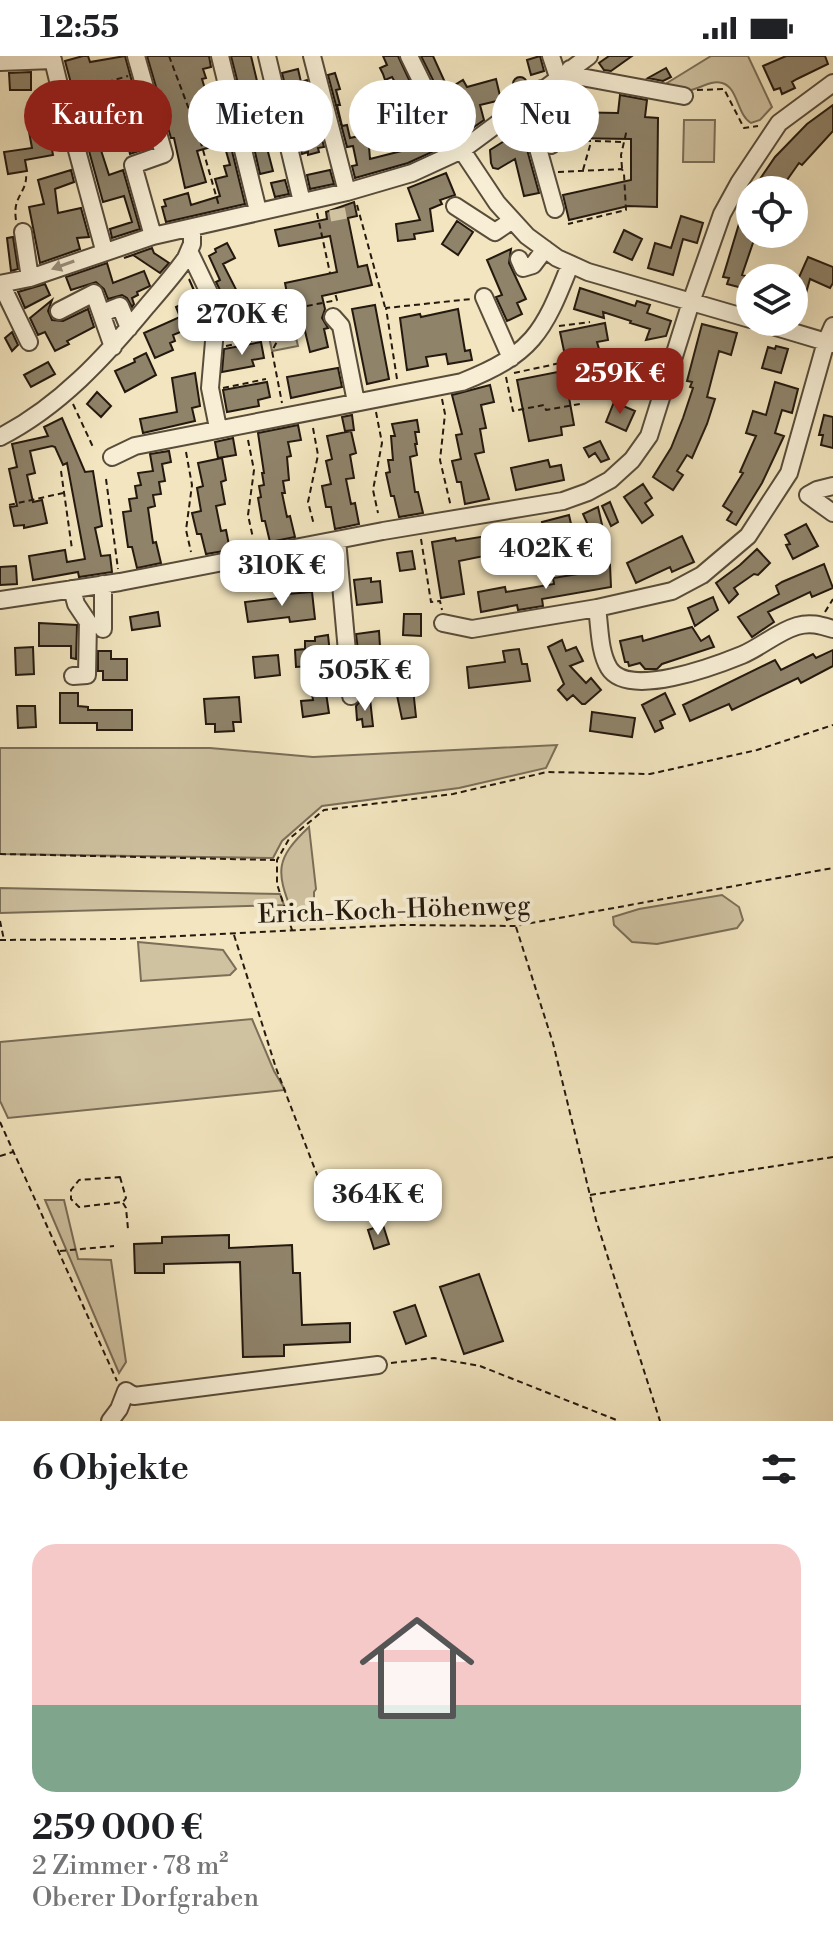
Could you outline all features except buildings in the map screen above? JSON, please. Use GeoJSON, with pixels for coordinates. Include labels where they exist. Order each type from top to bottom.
{"type":"FeatureCollection","features":[{"type":"Feature","properties":{"kind":"street"},"geometry":{"type":"LineString","coordinates":[[220,56],[258,211]]}},
{"type":"Feature","properties":{"kind":"street"},"geometry":{"type":"LineString","coordinates":[[267,56],[302,202]]}},
{"type":"Feature","properties":{"kind":"street"},"geometry":{"type":"LineString","coordinates":[[312,56],[339,202]]}},
{"type":"Feature","properties":{"kind":"street"},"geometry":{"type":"LineString","coordinates":[[409,56],[421,80]]}},
{"type":"Feature","properties":{"kind":"street"},"geometry":{"type":"LineString","coordinates":[[551,56],[564,73],[684,96]]}},
{"type":"Feature","properties":{"kind":"street"},"geometry":{"type":"LineString","coordinates":[[554,80],[589,56]]}},
{"type":"Feature","properties":{"kind":"street"},"geometry":{"type":"LineString","coordinates":[[0,62],[53,60],[58,80]]}},
{"type":"Feature","properties":{"kind":"street"},"geometry":{"type":"LineString","coordinates":[[138,64],[164,154],[133,165],[153,236]]}},
{"type":"Feature","properties":{"kind":"street"},"geometry":{"type":"LineString","coordinates":[[0,600],[563,501],[610,480],[632,460],[649,436],[722,214],[739,183],[779,123],[833,83]]}},
{"type":"Feature","properties":{"kind":"street"},"geometry":{"type":"LineString","coordinates":[[476,139],[492,127]]}},
{"type":"Feature","properties":{"kind":"street"},"geometry":{"type":"LineString","coordinates":[[77,152],[104,250]]}},
{"type":"Feature","properties":{"kind":"street"},"geometry":{"type":"LineString","coordinates":[[29,342],[0,284],[30,278],[104,250],[153,236],[302,202],[339,202],[458,152]]}},
{"type":"Feature","properties":{"kind":"street"},"geometry":{"type":"LineString","coordinates":[[463,152],[511,221],[570,265],[736,315]]}},
{"type":"Feature","properties":{"kind":"street"},"geometry":{"type":"LineString","coordinates":[[544,152],[555,209]]}},
{"type":"Feature","properties":{"kind":"street"},"geometry":{"type":"LineString","coordinates":[[455,206],[495,232],[511,221]]}},
{"type":"Feature","properties":{"kind":"street"},"geometry":{"type":"LineString","coordinates":[[0,437],[67,391],[113,347],[181,266],[189,251],[192,228]]}},
{"type":"Feature","properties":{"kind":"street"},"geometry":{"type":"LineString","coordinates":[[23,232],[30,278]]}},
{"type":"Feature","properties":{"kind":"street"},"geometry":{"type":"LineString","coordinates":[[519,259],[523,268],[533,265],[545,249]]}},
{"type":"Feature","properties":{"kind":"street"},"geometry":{"type":"LineString","coordinates":[[189,251],[213,301]]}},
{"type":"Feature","properties":{"kind":"street"},"geometry":{"type":"LineString","coordinates":[[112,457],[135,446],[462,382],[513,366],[542,329],[570,265]]}},
{"type":"Feature","properties":{"kind":"street"},"geometry":{"type":"LineString","coordinates":[[59,311],[94,293],[113,347]]}},
{"type":"Feature","properties":{"kind":"street"},"geometry":{"type":"LineString","coordinates":[[484,297],[513,366]]}},
{"type":"Feature","properties":{"kind":"street"},"geometry":{"type":"LineString","coordinates":[[105,312],[120,306],[129,328]]}},
{"type":"Feature","properties":{"kind":"street"},"geometry":{"type":"LineString","coordinates":[[333,317],[341,326],[356,402]]}},
{"type":"Feature","properties":{"kind":"street"},"geometry":{"type":"LineString","coordinates":[[216,318],[211,391],[218,428]]}},
{"type":"Feature","properties":{"kind":"street"},"geometry":{"type":"LineString","coordinates":[[443,623],[472,629],[597,608],[672,591],[702,575],[748,536],[789,473],[831,337],[808,332]]}},
{"type":"Feature","properties":{"kind":"street"},"geometry":{"type":"LineString","coordinates":[[833,486],[808,495],[833,513]]}},
{"type":"Feature","properties":{"kind":"street"},"geometry":{"type":"LineString","coordinates":[[337,540],[351,696]]}},
{"type":"Feature","properties":{"kind":"street"},"geometry":{"type":"LineString","coordinates":[[103,584],[103,629]]}},
{"type":"Feature","properties":{"kind":"street"},"geometry":{"type":"LineString","coordinates":[[72,589],[76,604],[88,622],[87,675],[73,676]]}},
{"type":"Feature","properties":{"kind":"street"},"geometry":{"type":"LineString","coordinates":[[597,608],[603,653],[610,670],[620,680],[640,682],[666,679],[740,656],[787,630],[825,626]]}},
{"type":"Feature","properties":{"kind":"street"},"geometry":{"type":"LineString","coordinates":[[110,1421],[126,1391],[134,1396],[378,1365]]}},
{"type":"Feature","properties":{"kind":"path"},"geometry":{"type":"LineString","coordinates":[[169,56],[199,136],[220,210]]}},
{"type":"Feature","properties":{"kind":"path"},"geometry":{"type":"LineString","coordinates":[[110,80],[138,64]]}},
{"type":"Feature","properties":{"kind":"path"},"geometry":{"type":"LineString","coordinates":[[684,96],[700,88],[724,89],[744,128],[779,123]]}},
{"type":"Feature","properties":{"kind":"path"},"geometry":{"type":"LineString","coordinates":[[568,224],[626,210],[621,155],[627,129]]}},
{"type":"Feature","properties":{"kind":"path"},"geometry":{"type":"LineString","coordinates":[[599,141],[624,142]]}},
{"type":"Feature","properties":{"kind":"path"},"geometry":{"type":"LineString","coordinates":[[583,171],[588,152]]}},
{"type":"Feature","properties":{"kind":"path"},"geometry":{"type":"LineString","coordinates":[[557,162],[557,173],[622,169]]}},
{"type":"Feature","properties":{"kind":"path"},"geometry":{"type":"LineString","coordinates":[[23,232],[18,230],[14,206],[27,181],[26,173]]}},
{"type":"Feature","properties":{"kind":"path"},"geometry":{"type":"LineString","coordinates":[[330,273],[317,212],[339,202],[386,308],[400,393]]}},
{"type":"Feature","properties":{"kind":"path"},"geometry":{"type":"LineString","coordinates":[[297,308],[337,300],[335,293]]}},
{"type":"Feature","properties":{"kind":"path"},"geometry":{"type":"LineString","coordinates":[[386,308],[484,297]]}},
{"type":"Feature","properties":{"kind":"path"},"geometry":{"type":"LineString","coordinates":[[542,329],[590,322]]}},
{"type":"Feature","properties":{"kind":"path"},"geometry":{"type":"LineString","coordinates":[[281,334],[272,351],[285,415]]}},
{"type":"Feature","properties":{"kind":"path"},"geometry":{"type":"LineString","coordinates":[[213,348],[260,339]]}},
{"type":"Feature","properties":{"kind":"path"},"geometry":{"type":"LineString","coordinates":[[513,366],[565,362]]}},
{"type":"Feature","properties":{"kind":"path"},"geometry":{"type":"LineString","coordinates":[[211,391],[266,379]]}},
{"type":"Feature","properties":{"kind":"path"},"geometry":{"type":"LineString","coordinates":[[506,379],[513,411],[544,405],[546,410],[580,404]]}},
{"type":"Feature","properties":{"kind":"path"},"geometry":{"type":"LineString","coordinates":[[439,386],[445,414],[440,460],[454,519]]}},
{"type":"Feature","properties":{"kind":"path"},"geometry":{"type":"LineString","coordinates":[[69,397],[93,447]]}},
{"type":"Feature","properties":{"kind":"path"},"geometry":{"type":"LineString","coordinates":[[374,399],[382,443],[373,490],[378,513]]}},
{"type":"Feature","properties":{"kind":"path"},"geometry":{"type":"LineString","coordinates":[[310,411],[318,455],[308,502],[314,525]]}},
{"type":"Feature","properties":{"kind":"path"},"geometry":{"type":"LineString","coordinates":[[245,423],[254,470],[248,515],[253,538]]}},
{"type":"Feature","properties":{"kind":"path"},"geometry":{"type":"LineString","coordinates":[[184,435],[192,485],[186,530],[191,552]]}},
{"type":"Feature","properties":{"kind":"path"},"geometry":{"type":"LineString","coordinates":[[61,471],[72,549]]}},
{"type":"Feature","properties":{"kind":"path"},"geometry":{"type":"LineString","coordinates":[[106,479],[119,577]]}},
{"type":"Feature","properties":{"kind":"path"},"geometry":{"type":"LineString","coordinates":[[9,505],[64,493]]}},
{"type":"Feature","properties":{"kind":"path"},"geometry":{"type":"LineString","coordinates":[[418,525],[431,602],[440,601],[443,623]]}},
{"type":"Feature","properties":{"kind":"path"},"geometry":{"type":"LineString","coordinates":[[292,932],[277,884],[277,860],[289,839],[324,810],[453,794],[547,772],[650,774],[757,750],[833,725]]}},
{"type":"Feature","properties":{"kind":"path"},"geometry":{"type":"LineString","coordinates":[[0,854],[277,860]]}},
{"type":"Feature","properties":{"kind":"path","name":"Erich-Koch-Höhenweg"},"geometry":{"type":"LineString","coordinates":[[2,940],[122,939],[402,925],[515,926],[833,868]]}},
{"type":"Feature","properties":{"kind":"path"},"geometry":{"type":"LineString","coordinates":[[0,921],[2,940]]}},
{"type":"Feature","properties":{"kind":"path"},"geometry":{"type":"LineString","coordinates":[[515,926],[553,1043],[590,1195],[660,1421]]}},
{"type":"Feature","properties":{"kind":"path"},"geometry":{"type":"LineString","coordinates":[[234,934],[276,1068],[326,1198]]}},
{"type":"Feature","properties":{"kind":"path"},"geometry":{"type":"LineString","coordinates":[[0,1122],[115,1378],[126,1391]]}},
{"type":"Feature","properties":{"kind":"path"},"geometry":{"type":"LineString","coordinates":[[0,1156],[13,1152]]}},
{"type":"Feature","properties":{"kind":"path"},"geometry":{"type":"LineString","coordinates":[[590,1195],[833,1157]]}},
{"type":"Feature","properties":{"kind":"path"},"geometry":{"type":"LineString","coordinates":[[120,1177],[126,1198],[123,1202],[79,1207],[71,1199],[71,1190],[79,1180],[120,1177]]}},
{"type":"Feature","properties":{"kind":"path"},"geometry":{"type":"LineString","coordinates":[[123,1202],[128,1229]]}},
{"type":"Feature","properties":{"kind":"path"},"geometry":{"type":"LineString","coordinates":[[59,1251],[114,1246]]}},
{"type":"Feature","properties":{"kind":"path"},"geometry":{"type":"LineString","coordinates":[[378,1365],[434,1358],[480,1366],[619,1421]]}},
{"type":"Feature","properties":{"kind":"shaded area"},"geometry":{"type":"Polygon","coordinates":[[[711,56],[748,56],[772,107],[760,120],[751,123],[746,119],[731,90],[722,83],[710,83],[688,91],[666,88],[667,83],[711,56]]]}},
{"type":"Feature","properties":{"kind":"shaded area"},"geometry":{"type":"Polygon","coordinates":[[[684,120],[715,120],[714,162],[683,162],[684,120]]]}},
{"type":"Feature","properties":{"kind":"shaded area"},"geometry":{"type":"Polygon","coordinates":[[[291,317],[298,346],[272,351],[266,323],[291,317]]]}},
{"type":"Feature","properties":{"kind":"shaded area"},"geometry":{"type":"Polygon","coordinates":[[[557,745],[546,768],[459,788],[322,806],[282,841],[273,858],[0,854],[0,748],[210,748],[313,757],[557,745]]]}},
{"type":"Feature","properties":{"kind":"shaded area"},"geometry":{"type":"Polygon","coordinates":[[[309,827],[316,889],[314,907],[292,912],[283,886],[282,866],[290,848],[309,827]]]}},
{"type":"Feature","properties":{"kind":"shaded area"},"geometry":{"type":"Polygon","coordinates":[[[0,888],[280,894],[284,905],[0,913],[0,888]]]}},
{"type":"Feature","properties":{"kind":"shaded area"},"geometry":{"type":"Polygon","coordinates":[[[722,895],[739,907],[743,920],[737,928],[657,944],[632,942],[614,925],[613,917],[639,909],[722,895]]]}},
{"type":"Feature","properties":{"kind":"shaded area"},"geometry":{"type":"Polygon","coordinates":[[[138,942],[223,950],[236,969],[230,975],[141,981],[138,942]]]}},
{"type":"Feature","properties":{"kind":"shaded area"},"geometry":{"type":"Polygon","coordinates":[[[252,1019],[285,1090],[8,1118],[0,1101],[0,1042],[252,1019]]]}},
{"type":"Feature","properties":{"kind":"shaded area"},"geometry":{"type":"Polygon","coordinates":[[[45,1200],[64,1200],[78,1259],[111,1260],[126,1362],[119,1373],[45,1200]]]}},
{"type":"Feature","properties":{"kind":"tunnel"},"geometry":{"type":"LineString","coordinates":[[337,209],[339,220]]}}]}
